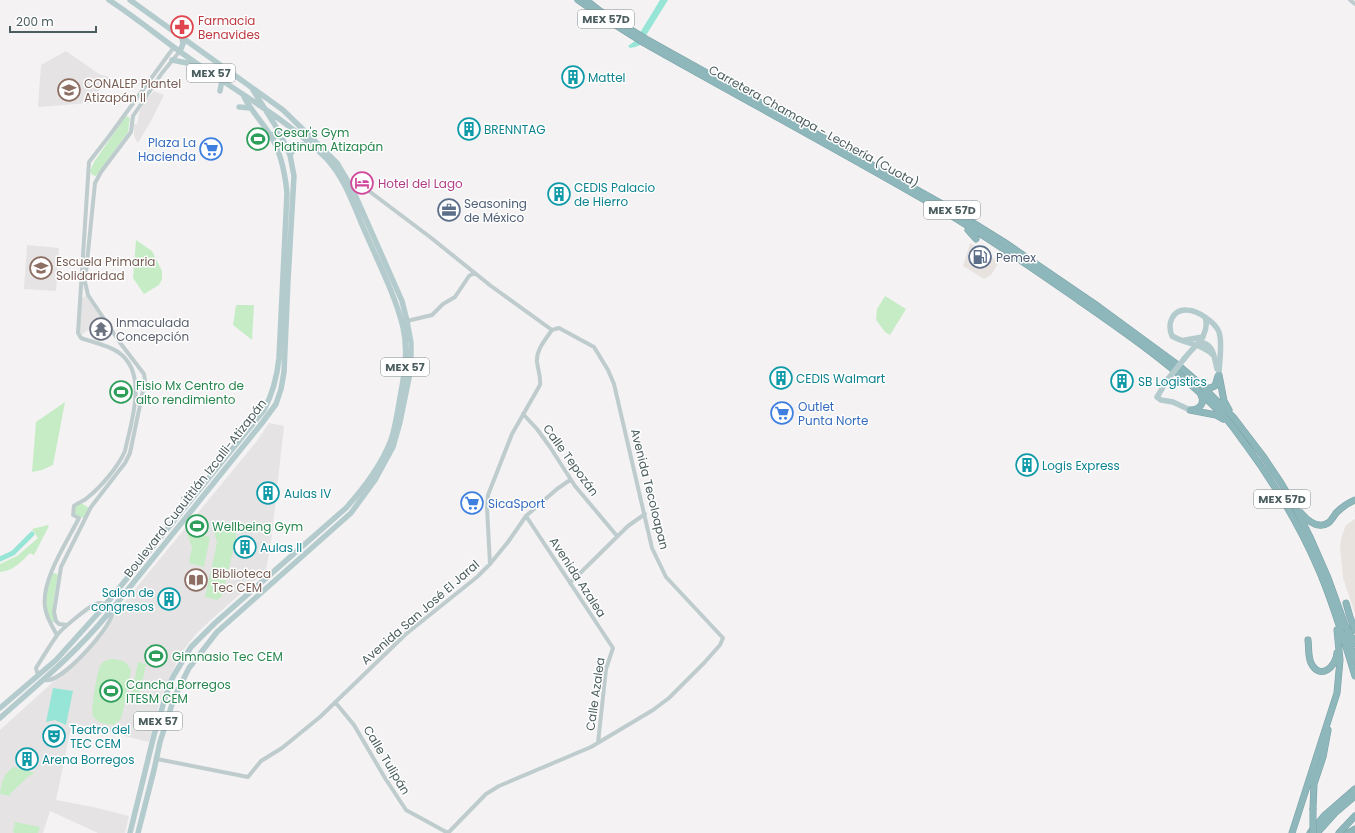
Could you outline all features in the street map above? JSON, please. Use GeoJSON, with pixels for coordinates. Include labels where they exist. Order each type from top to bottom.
{"type":"FeatureCollection","features":[{"type":"Feature","properties":{"kind":"highway","name":"Carretera Chamapa - Lechería (Cuota)"},"geometry":{"type":"LineString","coordinates":[[578,0],[598,14],[636,35]]}},
{"type":"Feature","properties":{"kind":"highway","name":"Carretera Chamapa - Lechería (Cuota)"},"geometry":{"type":"LineString","coordinates":[[586,0],[645,41],[943,211],[1023,262],[1095,312],[1202,390]]}},
{"type":"Feature","properties":{"kind":"highway","name":"Carretera Chamapa - Lechería (Cuota)"},"geometry":{"type":"LineString","coordinates":[[645,41],[946,206],[1004,242],[1093,303],[1178,365],[1263,456],[1294,505],[1310,537],[1326,581],[1355,676]]}},
{"type":"Feature","properties":{"kind":"highway"},"geometry":{"type":"LineString","coordinates":[[943,211],[968,229],[976,239]]}},
{"type":"Feature","properties":{"kind":"highway"},"geometry":{"type":"LineString","coordinates":[[1003,255],[1011,256],[1023,262]]}},
{"type":"Feature","properties":{"kind":"highway"},"geometry":{"type":"LineString","coordinates":[[1190,410],[1198,409],[1202,404],[1202,390],[1215,386],[1219,375]]}},
{"type":"Feature","properties":{"kind":"highway"},"geometry":{"type":"LineString","coordinates":[[1219,375],[1224,401],[1231,420]]}},
{"type":"Feature","properties":{"kind":"highway"},"geometry":{"type":"LineString","coordinates":[[1190,410],[1231,420]]}},
{"type":"Feature","properties":{"kind":"highway","name":"Carretera Chamapa - Lechería (Cuota)"},"geometry":{"type":"LineString","coordinates":[[1231,420],[1275,487],[1311,552],[1335,598],[1353,644]]}},
{"type":"Feature","properties":{"kind":"highway"},"geometry":{"type":"LineString","coordinates":[[1294,505],[1312,524],[1323,525],[1328,523],[1337,512],[1347,504],[1355,500]]}},
{"type":"Feature","properties":{"kind":"highway"},"geometry":{"type":"LineString","coordinates":[[1346,602],[1355,630]]}},
{"type":"Feature","properties":{"kind":"highway"},"geometry":{"type":"LineString","coordinates":[[1292,833],[1332,710],[1340,671],[1339,638],[1333,608]]}},
{"type":"Feature","properties":{"kind":"highway"},"geometry":{"type":"LineString","coordinates":[[1308,640],[1311,663],[1316,669],[1323,671],[1330,669],[1335,662],[1339,638]]}},
{"type":"Feature","properties":{"kind":"highway"},"geometry":{"type":"LineString","coordinates":[[1353,644],[1355,659]]}},
{"type":"Feature","properties":{"kind":"highway"},"geometry":{"type":"LineString","coordinates":[[1353,644],[1349,646],[1355,665]]}},
{"type":"Feature","properties":{"kind":"highway"},"geometry":{"type":"LineString","coordinates":[[1313,833],[1312,808],[1314,784],[1323,757],[1329,719]]}},
{"type":"Feature","properties":{"kind":"highway"},"geometry":{"type":"LineString","coordinates":[[1303,798],[1311,787],[1318,761],[1323,757]]}},
{"type":"Feature","properties":{"kind":"highway"},"geometry":{"type":"LineString","coordinates":[[1310,833],[1324,816],[1355,789]]}},
{"type":"Feature","properties":{"kind":"highway"},"geometry":{"type":"LineString","coordinates":[[1317,833],[1336,812],[1355,796]]}},
{"type":"Feature","properties":{"kind":"highway"},"geometry":{"type":"LineString","coordinates":[[1339,833],[1355,816]]}},
{"type":"Feature","properties":{"kind":"highway"},"geometry":{"type":"LineString","coordinates":[[1348,833],[1355,829]]}},
{"type":"Feature","properties":{"kind":"main road","name":"MEX 57"},"geometry":{"type":"LineString","coordinates":[[109,0],[200,66],[265,110],[309,143],[327,159],[342,181],[396,302],[406,345],[405,374],[394,430],[379,463],[361,491],[346,508],[215,623],[191,647],[174,675],[169,685],[156,727],[130,833]]}},
{"type":"Feature","properties":{"kind":"main road","name":"MEX 57"},"geometry":{"type":"LineString","coordinates":[[130,0],[283,110],[341,169],[353,190],[399,295],[407,321],[411,343],[410,366],[400,422],[390,454],[376,480],[351,513],[218,632],[189,668],[174,698],[160,742],[138,833]]}},
{"type":"Feature","properties":{"kind":"main road"},"geometry":{"type":"LineString","coordinates":[[134,17],[133,8],[142,8]]}},
{"type":"Feature","properties":{"kind":"main road"},"geometry":{"type":"LineString","coordinates":[[180,51],[183,44],[182,38]]}},
{"type":"Feature","properties":{"kind":"main road"},"geometry":{"type":"LineString","coordinates":[[172,60],[200,66]]}},
{"type":"Feature","properties":{"kind":"main road"},"geometry":{"type":"LineString","coordinates":[[220,91],[225,75],[232,73]]}},
{"type":"Feature","properties":{"kind":"main road","name":"Boulevard Cuautitlán Izcalli-Atizapán"},"geometry":{"type":"LineString","coordinates":[[0,708],[96,628],[237,456],[270,413],[278,398],[283,378],[285,356],[294,176],[290,155],[285,144],[251,87]]}},
{"type":"Feature","properties":{"kind":"main road","name":"Boulevard Cuautitlán Izcalli-Atizapán"},"geometry":{"type":"LineString","coordinates":[[0,718],[71,648],[264,410],[270,399],[275,384],[279,358],[287,208],[286,181],[281,158],[269,134],[242,95]]}},
{"type":"Feature","properties":{"kind":"main road"},"geometry":{"type":"LineString","coordinates":[[239,107],[250,108]]}},
{"type":"Feature","properties":{"kind":"main road"},"geometry":{"type":"LineString","coordinates":[[269,134],[281,136],[295,132]]}},
{"type":"Feature","properties":{"kind":"main road"},"geometry":{"type":"LineString","coordinates":[[290,155],[297,146],[309,143]]}},
{"type":"Feature","properties":{"kind":"main road"},"geometry":{"type":"LineString","coordinates":[[281,158],[281,146],[285,144]]}},
{"type":"Feature","properties":{"kind":"main road"},"geometry":{"type":"LineString","coordinates":[[1185,357],[1185,346],[1172,336],[1170,326],[1173,316],[1186,309],[1205,317],[1215,325],[1220,334],[1219,375]]}},
{"type":"Feature","properties":{"kind":"main road"},"geometry":{"type":"LineString","coordinates":[[1190,410],[1173,402],[1161,400],[1157,397],[1168,379],[1203,337],[1207,328],[1205,317]]}},
{"type":"Feature","properties":{"kind":"main road"},"geometry":{"type":"LineString","coordinates":[[1179,340],[1203,337]]}},
{"type":"Feature","properties":{"kind":"main road"},"geometry":{"type":"LineString","coordinates":[[1179,340],[1197,344],[1214,356],[1219,375]]}},
{"type":"Feature","properties":{"kind":"main road"},"geometry":{"type":"LineString","coordinates":[[184,498],[197,492]]}},
{"type":"Feature","properties":{"kind":"main road"},"geometry":{"type":"LineString","coordinates":[[290,557],[295,562]]}},
{"type":"Feature","properties":{"kind":"main road"},"geometry":{"type":"LineString","coordinates":[[191,647],[200,653]]}},
{"type":"Feature","properties":{"kind":"main road"},"geometry":{"type":"LineString","coordinates":[[146,768],[154,770]]}},
{"type":"Feature","properties":{"kind":"street"},"geometry":{"type":"LineString","coordinates":[[1350,0],[1355,4]]}},
{"type":"Feature","properties":{"kind":"street"},"geometry":{"type":"LineString","coordinates":[[57,635],[47,616],[45,606],[45,594],[52,572],[79,518],[73,515],[74,506],[82,502],[100,486],[118,463],[125,451],[136,391],[132,368],[120,353],[80,338],[78,334],[79,296],[89,172],[88,162],[110,135],[174,47]]}},
{"type":"Feature","properties":{"kind":"street"},"geometry":{"type":"LineString","coordinates":[[67,625],[62,625],[56,621],[54,612],[60,567],[91,507],[125,463],[130,453],[144,386],[144,374],[121,344],[88,295],[85,282],[94,187],[96,178],[131,132],[133,116],[162,72],[180,51]]}},
{"type":"Feature","properties":{"kind":"street"},"geometry":{"type":"LineString","coordinates":[[158,70],[162,72]]}},
{"type":"Feature","properties":{"kind":"street"},"geometry":{"type":"LineString","coordinates":[[127,112],[133,116]]}},
{"type":"Feature","properties":{"kind":"street"},"geometry":{"type":"LineString","coordinates":[[89,172],[96,178]]}},
{"type":"Feature","properties":{"kind":"street"},"geometry":{"type":"LineString","coordinates":[[350,184],[357,182]]}},
{"type":"Feature","properties":{"kind":"street"},"geometry":{"type":"LineString","coordinates":[[353,190],[357,182]]}},
{"type":"Feature","properties":{"kind":"street","name":"Avenida Tecoloapan"},"geometry":{"type":"LineString","coordinates":[[357,182],[430,237],[491,286],[552,330],[559,328],[594,347],[608,370],[614,384],[652,548],[666,577],[723,638],[720,645],[704,662],[669,698],[653,710],[576,755],[530,772],[499,786],[486,794],[448,833]]}},
{"type":"Feature","properties":{"kind":"street"},"geometry":{"type":"LineString","coordinates":[[407,321],[432,315],[443,304],[455,297],[469,276],[474,273]]}},
{"type":"Feature","properties":{"kind":"street"},"geometry":{"type":"LineString","coordinates":[[79,296],[84,294],[88,295]]}},
{"type":"Feature","properties":{"kind":"street","name":"Avenida San José El Jaral"},"geometry":{"type":"LineString","coordinates":[[156,759],[248,776],[261,761],[282,748],[297,736],[406,634],[477,577],[490,564],[487,500],[509,441],[540,385],[537,358],[542,345],[552,330]]}},
{"type":"Feature","properties":{"kind":"street"},"geometry":{"type":"LineString","coordinates":[[114,350],[119,348],[121,344]]}},
{"type":"Feature","properties":{"kind":"street","name":"Calle Tepozán"},"geometry":{"type":"LineString","coordinates":[[524,414],[550,447],[570,480],[617,536]]}},
{"type":"Feature","properties":{"kind":"street"},"geometry":{"type":"LineString","coordinates":[[490,564],[526,516],[557,489],[570,480]]}},
{"type":"Feature","properties":{"kind":"street"},"geometry":{"type":"LineString","coordinates":[[82,502],[91,507]]}},
{"type":"Feature","properties":{"kind":"street"},"geometry":{"type":"LineString","coordinates":[[570,583],[617,536],[645,514]]}},
{"type":"Feature","properties":{"kind":"street","name":"Avenida Azalea"},"geometry":{"type":"LineString","coordinates":[[526,516],[613,648]]}},
{"type":"Feature","properties":{"kind":"street"},"geometry":{"type":"LineString","coordinates":[[52,572],[56,572],[59,576]]}},
{"type":"Feature","properties":{"kind":"street"},"geometry":{"type":"LineString","coordinates":[[36,670],[57,635],[67,625],[96,604],[105,604],[112,611],[111,616],[102,632],[94,643],[70,668],[52,680],[44,680]]}},
{"type":"Feature","properties":{"kind":"street"},"geometry":{"type":"LineString","coordinates":[[51,624],[56,621]]}},
{"type":"Feature","properties":{"kind":"street","name":"Calle Azalea"},"geometry":{"type":"LineString","coordinates":[[598,743],[606,669],[613,648]]}},
{"type":"Feature","properties":{"kind":"street","name":"Calle Tulipán"},"geometry":{"type":"LineString","coordinates":[[335,702],[354,725],[385,778],[406,810],[448,833]]}},
{"type":"Feature","properties":{"kind":"shaded area"},"geometry":{"type":"Polygon","coordinates":[[[660,0],[668,0],[640,45],[630,48],[628,46],[635,41],[660,0]]]}},
{"type":"Feature","properties":{"kind":"shaded area","name":"CONALEP Plantel Atizapán II"},"geometry":{"type":"Polygon","coordinates":[[[66,51],[99,74],[109,77],[90,103],[38,107],[41,65],[66,51]]]}},
{"type":"Feature","properties":{"kind":"shaded area"},"geometry":{"type":"Polygon","coordinates":[[[154,91],[164,95],[138,143],[134,136],[134,124],[137,124],[140,110],[154,91]]]}},
{"type":"Feature","properties":{"kind":"shaded area"},"geometry":{"type":"Polygon","coordinates":[[[126,116],[130,118],[128,132],[96,176],[92,175],[90,171],[94,162],[126,116]]]}},
{"type":"Feature","properties":{"kind":"shaded area"},"geometry":{"type":"Polygon","coordinates":[[[136,240],[152,251],[162,271],[162,279],[159,285],[144,294],[133,278],[136,240]]]}},
{"type":"Feature","properties":{"kind":"shaded area"},"geometry":{"type":"Polygon","coordinates":[[[970,243],[999,262],[991,275],[984,279],[963,266],[970,243]]]}},
{"type":"Feature","properties":{"kind":"shaded area","name":"Escuela Primaria Solidaridad"},"geometry":{"type":"Polygon","coordinates":[[[27,245],[59,248],[56,291],[24,289],[27,245]]]}},
{"type":"Feature","properties":{"kind":"shaded area"},"geometry":{"type":"Polygon","coordinates":[[[87,296],[103,320],[81,335],[79,333],[81,298],[87,296]]]}},
{"type":"Feature","properties":{"kind":"shaded area"},"geometry":{"type":"Polygon","coordinates":[[[885,296],[906,309],[890,335],[885,332],[876,320],[877,309],[885,296]]]}},
{"type":"Feature","properties":{"kind":"shaded area"},"geometry":{"type":"Polygon","coordinates":[[[236,305],[254,305],[252,340],[233,325],[236,305]]]}},
{"type":"Feature","properties":{"kind":"shaded area"},"geometry":{"type":"Polygon","coordinates":[[[65,402],[53,465],[42,470],[32,472],[36,422],[65,402]]]}},
{"type":"Feature","properties":{"kind":"shaded area"},"geometry":{"type":"Polygon","coordinates":[[[269,423],[284,426],[271,542],[266,571],[196,634],[179,657],[162,694],[149,742],[72,723],[56,800],[129,816],[125,833],[98,833],[50,811],[43,833],[0,833],[0,730],[70,668],[257,441],[269,423]]]}},
{"type":"Feature","properties":{"kind":"shaded area"},"geometry":{"type":"Polygon","coordinates":[[[81,503],[89,508],[85,518],[78,517],[74,513],[76,506],[81,503]]]}},
{"type":"Feature","properties":{"kind":"shaded area"},"geometry":{"type":"Polygon","coordinates":[[[1355,519],[1355,614],[1343,578],[1340,546],[1346,525],[1355,519]]]}},
{"type":"Feature","properties":{"kind":"shaded area"},"geometry":{"type":"Polygon","coordinates":[[[212,523],[236,527],[236,539],[222,596],[217,600],[205,597],[217,543],[212,523]]]}},
{"type":"Feature","properties":{"kind":"shaded area"},"geometry":{"type":"Polygon","coordinates":[[[49,526],[34,555],[30,553],[13,568],[0,572],[0,564],[17,556],[38,538],[32,529],[49,526]]]}},
{"type":"Feature","properties":{"kind":"shaded area"},"geometry":{"type":"Polygon","coordinates":[[[191,528],[193,534],[210,537],[204,567],[189,563],[192,547],[187,535],[191,528]]]}},
{"type":"Feature","properties":{"kind":"shaded area"},"geometry":{"type":"Polygon","coordinates":[[[56,573],[58,576],[53,611],[55,621],[52,623],[45,606],[46,593],[52,574],[56,573]]]}},
{"type":"Feature","properties":{"kind":"shaded area","name":"Cancha Borregos ITESM CEM"},"geometry":{"type":"Polygon","coordinates":[[[110,659],[123,661],[128,665],[131,671],[122,716],[120,720],[113,725],[99,722],[92,713],[94,692],[100,666],[104,661],[110,659]]]}},
{"type":"Feature","properties":{"kind":"shaded area"},"geometry":{"type":"Polygon","coordinates":[[[138,662],[146,664],[140,695],[132,693],[138,662]]]}},
{"type":"Feature","properties":{"kind":"shaded area"},"geometry":{"type":"Polygon","coordinates":[[[53,688],[73,691],[66,725],[55,720],[46,722],[53,688]]]}},
{"type":"Feature","properties":{"kind":"shaded area"},"geometry":{"type":"Polygon","coordinates":[[[13,767],[35,773],[29,776],[11,793],[10,796],[0,794],[1,786],[7,772],[13,767]]]}},
{"type":"Feature","properties":{"kind":"shaded area"},"geometry":{"type":"Polygon","coordinates":[[[15,822],[40,827],[38,833],[14,833],[15,822]]]}},
{"type":"Feature","properties":{"kind":"waterway"},"geometry":{"type":"LineString","coordinates":[[0,559],[13,553],[32,534]]}},
{"type":"Feature","properties":{"kind":"place","name":"Farmacia Benavides"},"geometry":{"type":"Point","coordinates":[182,27]}},
{"type":"Feature","properties":{"kind":"place","name":"Mattel"},"geometry":{"type":"Point","coordinates":[573,77]}},
{"type":"Feature","properties":{"kind":"place","name":"CONALEP Plantel Atizapán II"},"geometry":{"type":"Point","coordinates":[69,90]}},
{"type":"Feature","properties":{"kind":"place","name":"BRENNTAG"},"geometry":{"type":"Point","coordinates":[469,129]}},
{"type":"Feature","properties":{"kind":"place","name":"Cesar's Gym Platinum Atizapán"},"geometry":{"type":"Point","coordinates":[258,139]}},
{"type":"Feature","properties":{"kind":"place","name":"Plaza La Hacienda"},"geometry":{"type":"Point","coordinates":[211,149]}},
{"type":"Feature","properties":{"kind":"place","name":"Hotel del Lago"},"geometry":{"type":"Point","coordinates":[362,183]}},
{"type":"Feature","properties":{"kind":"place","name":"CEDIS Palacio de Hierro"},"geometry":{"type":"Point","coordinates":[559,194]}},
{"type":"Feature","properties":{"kind":"place","name":"Seasoning de México"},"geometry":{"type":"Point","coordinates":[449,210]}},
{"type":"Feature","properties":{"kind":"place","name":"Pemex"},"geometry":{"type":"Point","coordinates":[980,257]}},
{"type":"Feature","properties":{"kind":"place","name":"Escuela Primaria Solidaridad"},"geometry":{"type":"Point","coordinates":[41,268]}},
{"type":"Feature","properties":{"kind":"place","name":"Inmaculada Concepción"},"geometry":{"type":"Point","coordinates":[101,329]}},
{"type":"Feature","properties":{"kind":"place","name":"CEDIS Walmart"},"geometry":{"type":"Point","coordinates":[781,378]}},
{"type":"Feature","properties":{"kind":"place","name":"SB Logistics"},"geometry":{"type":"Point","coordinates":[1122,381]}},
{"type":"Feature","properties":{"kind":"place","name":"Fisio Mx Centro de alto rendimiento"},"geometry":{"type":"Point","coordinates":[121,392]}},
{"type":"Feature","properties":{"kind":"place","name":"Outlet Punta Norte"},"geometry":{"type":"Point","coordinates":[782,413]}},
{"type":"Feature","properties":{"kind":"place","name":"Logis Express"},"geometry":{"type":"Point","coordinates":[1027,465]}},
{"type":"Feature","properties":{"kind":"place","name":"Aulas IV"},"geometry":{"type":"Point","coordinates":[268,493]}},
{"type":"Feature","properties":{"kind":"place","name":"SicaSport"},"geometry":{"type":"Point","coordinates":[472,503]}},
{"type":"Feature","properties":{"kind":"place","name":"Wellbeing Gym"},"geometry":{"type":"Point","coordinates":[197,526]}},
{"type":"Feature","properties":{"kind":"place","name":"Aulas II"},"geometry":{"type":"Point","coordinates":[245,547]}},
{"type":"Feature","properties":{"kind":"place","name":"Biblioteca Tec CEM"},"geometry":{"type":"Point","coordinates":[196,580]}},
{"type":"Feature","properties":{"kind":"place","name":"Salon de congresos"},"geometry":{"type":"Point","coordinates":[169,599]}},
{"type":"Feature","properties":{"kind":"place","name":"Gimnasio Tec CEM"},"geometry":{"type":"Point","coordinates":[156,656]}},
{"type":"Feature","properties":{"kind":"place","name":"Cancha Borregos ITESM CEM"},"geometry":{"type":"Point","coordinates":[111,691]}},
{"type":"Feature","properties":{"kind":"place","name":"Teatro del TEC CEM"},"geometry":{"type":"Point","coordinates":[54,736]}},
{"type":"Feature","properties":{"kind":"place","name":"Arena Borregos"},"geometry":{"type":"Point","coordinates":[27,759]}}]}
